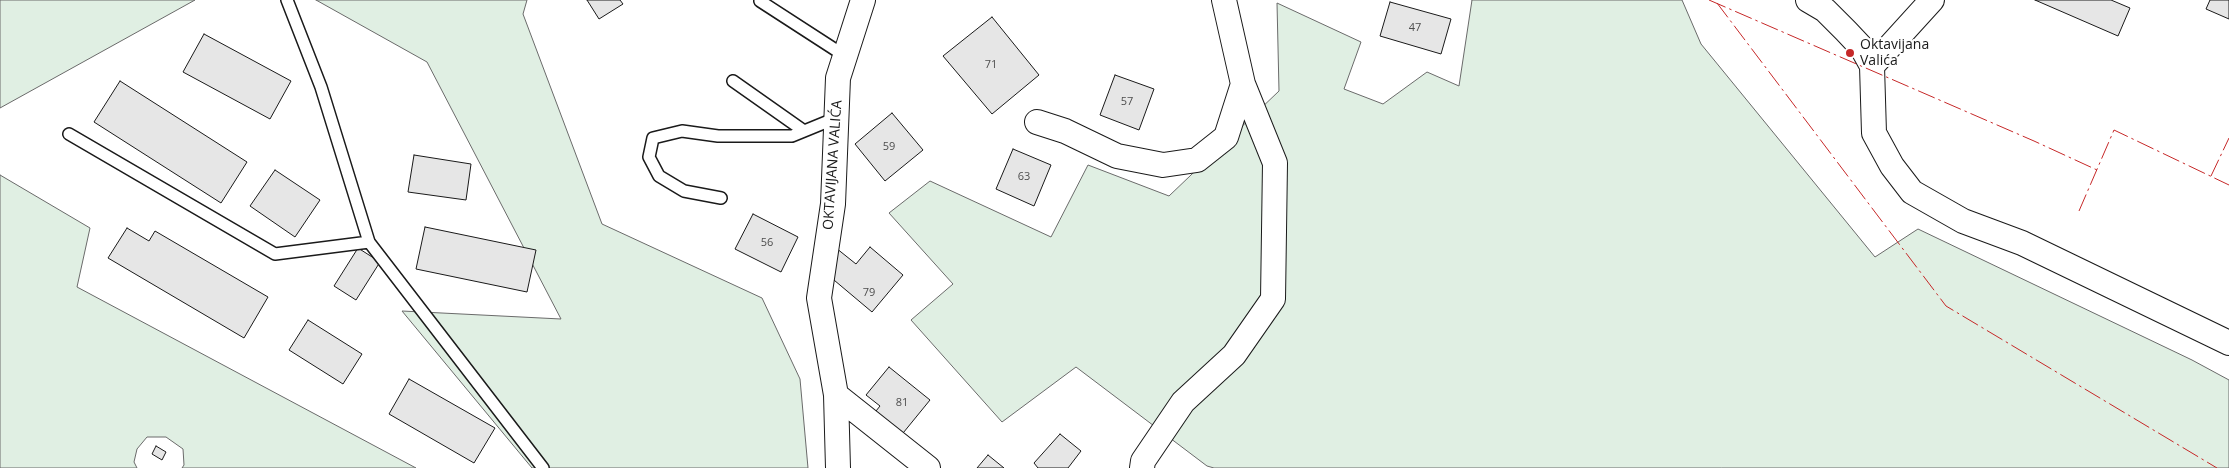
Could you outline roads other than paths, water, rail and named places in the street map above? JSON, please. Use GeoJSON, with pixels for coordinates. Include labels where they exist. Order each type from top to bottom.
{"type":"FeatureCollection","features":[{"type":"Feature","properties":{"kind":"street","name":"OKTAVIJANA VALIĆA"},"geometry":{"type":"LineString","coordinates":[[838,468],[836,395],[819,298],[833,204],[838,78],[863,0]]}},
{"type":"Feature","properties":{"kind":"street"},"geometry":{"type":"LineString","coordinates":[[1142,468],[1143,461],[1183,402],[1234,355],[1273,299],[1275,163],[1243,84],[1224,0]]}},
{"type":"Feature","properties":{"kind":"street"},"geometry":{"type":"LineString","coordinates":[[1872,66],[1932,0]]}},
{"type":"Feature","properties":{"kind":"street"},"geometry":{"type":"LineString","coordinates":[[1819,3],[1862,48],[1872,66],[1874,133],[1892,166],[1912,192],[1963,221],[2022,243],[2229,344]]}},
{"type":"Feature","properties":{"kind":"street"},"geometry":{"type":"LineString","coordinates":[[1037,122],[1065,131],[1117,156],[1163,165],[1197,160],[1226,137],[1243,84]]}},
{"type":"Feature","properties":{"kind":"street"},"geometry":{"type":"LineString","coordinates":[[836,395],[928,468]]}},
{"type":"Feature","properties":{"kind":"lane"},"geometry":{"type":"LineString","coordinates":[[287,0],[321,87],[370,242],[543,468]]}},
{"type":"Feature","properties":{"kind":"lane"},"geometry":{"type":"LineString","coordinates":[[760,2],[845,56]]}},
{"type":"Feature","properties":{"kind":"lane"},"geometry":{"type":"LineString","coordinates":[[733,81],[804,131]]}},
{"type":"Feature","properties":{"kind":"lane"},"geometry":{"type":"LineString","coordinates":[[721,198],[684,191],[659,176],[649,157],[653,138],[682,130],[718,136],[792,136],[836,118]]}},
{"type":"Feature","properties":{"kind":"lane"},"geometry":{"type":"LineString","coordinates":[[69,134],[275,254],[370,242]]}},
{"type":"Feature","properties":{"kind":"place","name":"Oktavijana Valića"},"geometry":{"type":"Point","coordinates":[1850,53]}}]}
